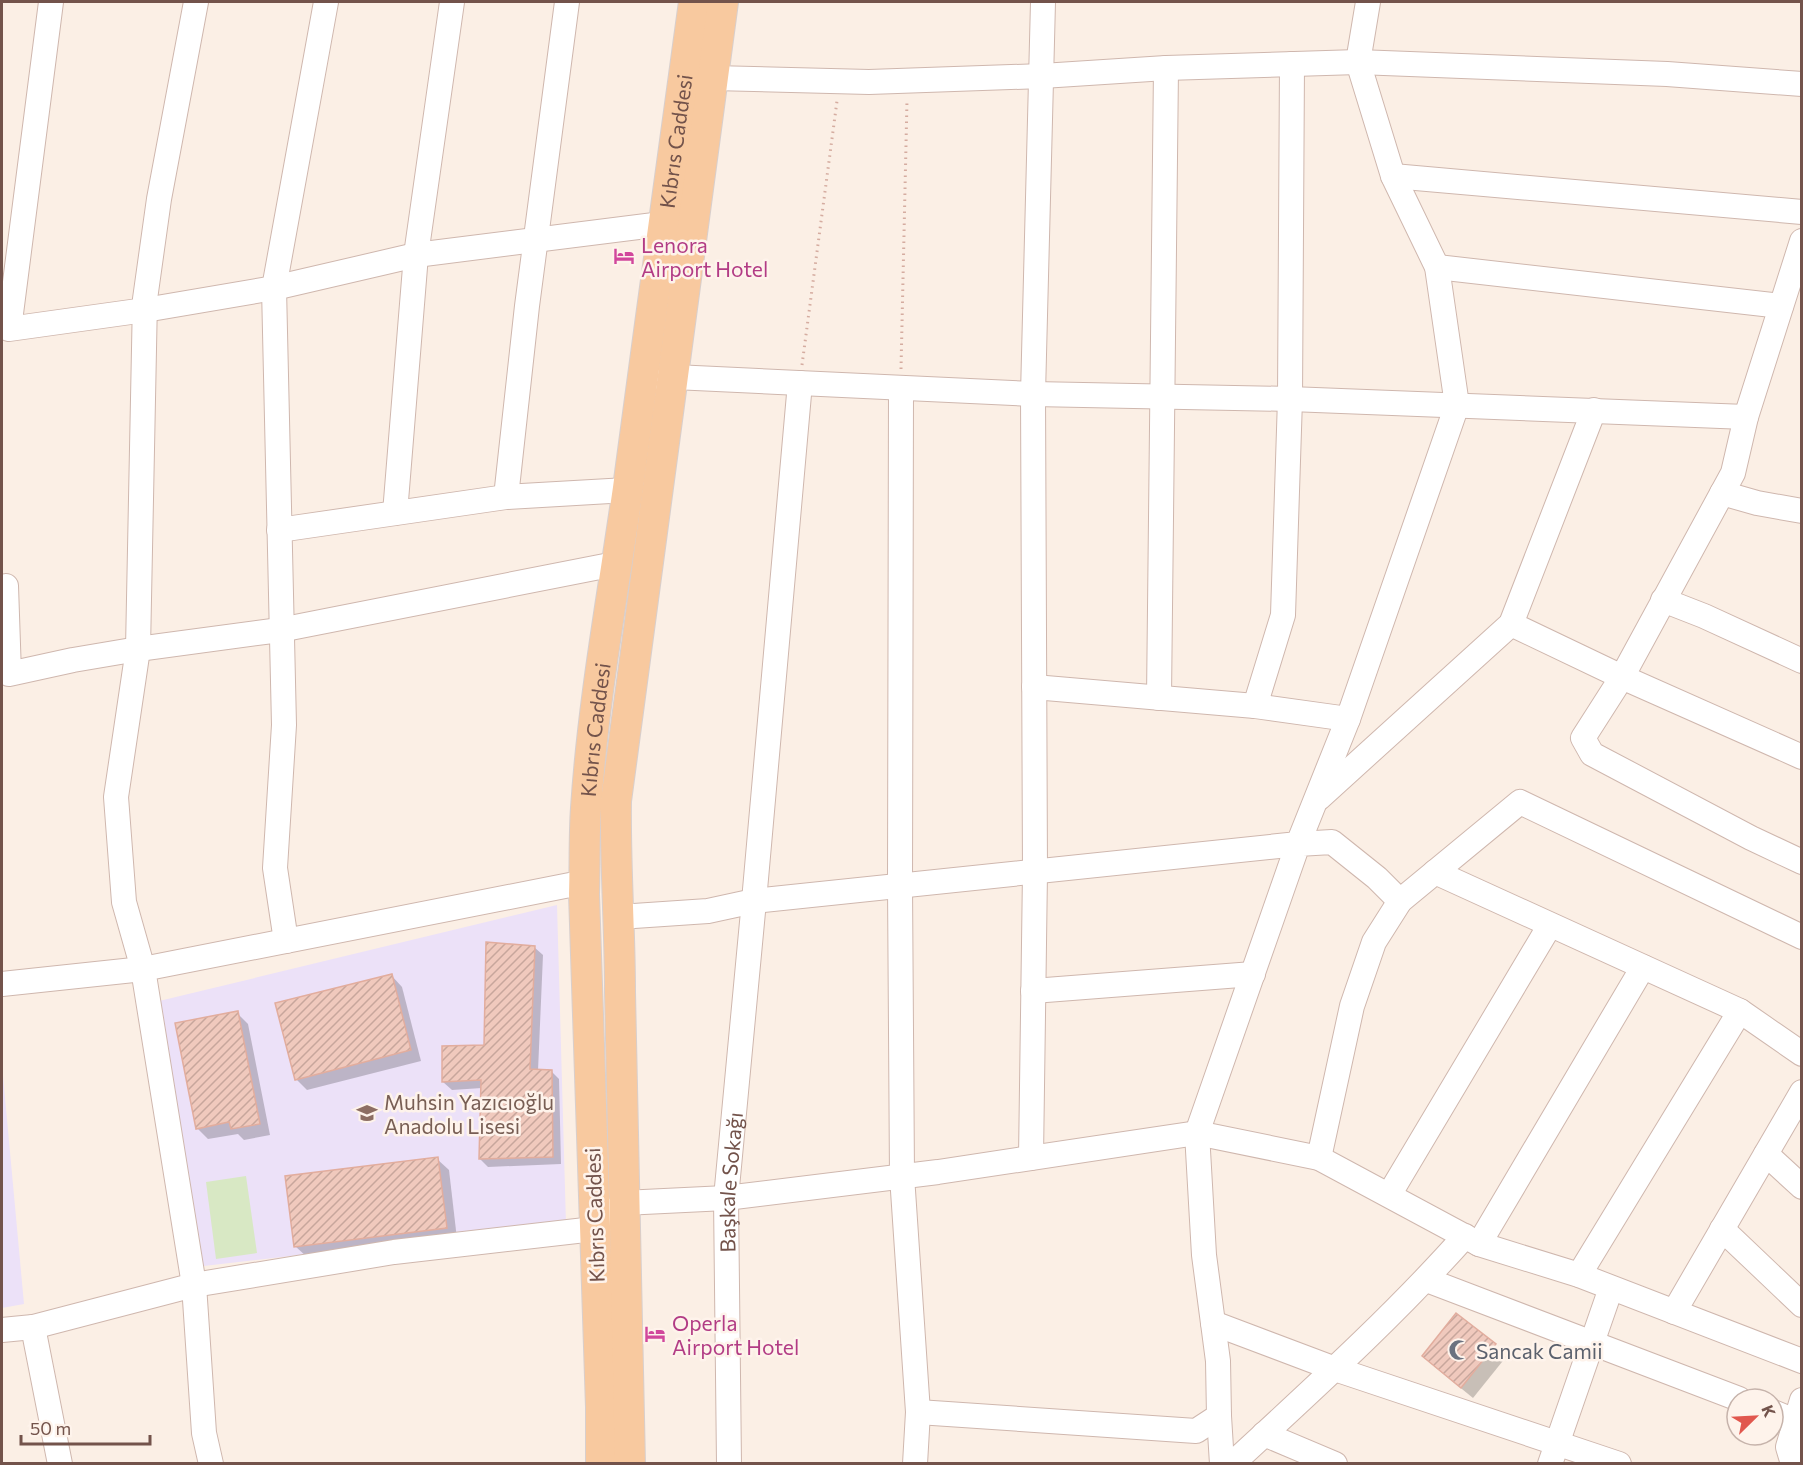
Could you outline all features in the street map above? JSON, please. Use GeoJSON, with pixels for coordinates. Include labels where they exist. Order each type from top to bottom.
{"type":"FeatureCollection","features":[{"type":"Feature","properties":{"kind":"main road","name":"Kıbrıs Caddesi"},"geometry":{"type":"LineString","coordinates":[[601,1464],[585,882],[586,810],[589,768],[615,564],[694,2]]}},
{"type":"Feature","properties":{"kind":"main road"},"geometry":{"type":"LineString","coordinates":[[630,1464],[616,833],[618,778],[723,2]]}},
{"type":"Feature","properties":{"kind":"street"},"geometry":{"type":"LineString","coordinates":[[51,2],[9,329],[145,310],[274,288],[416,255],[662,224]]}},
{"type":"Feature","properties":{"kind":"street"},"geometry":{"type":"LineString","coordinates":[[196,2],[159,199],[145,310],[138,649],[116,797],[124,902],[143,969],[194,1285],[204,1433],[211,1464]]}},
{"type":"Feature","properties":{"kind":"street"},"geometry":{"type":"LineString","coordinates":[[286,941],[274,868],[284,725],[280,630],[274,288],[327,2]]}},
{"type":"Feature","properties":{"kind":"street"},"geometry":{"type":"LineString","coordinates":[[395,513],[416,255],[452,2]]}},
{"type":"Feature","properties":{"kind":"street"},"geometry":{"type":"LineString","coordinates":[[506,497],[567,2]]}},
{"type":"Feature","properties":{"kind":"street"},"geometry":{"type":"LineString","coordinates":[[1031,1158],[1035,872],[1033,394],[1043,2]]}},
{"type":"Feature","properties":{"kind":"street"},"geometry":{"type":"LineString","coordinates":[[1222,1464],[1218,1361],[1204,1255],[1197,1133],[1298,844],[1348,719],[1457,405],[1437,267],[1393,176],[1358,62],[1368,2]]}},
{"type":"Feature","properties":{"kind":"street"},"geometry":{"type":"LineString","coordinates":[[713,78],[908,80],[1358,62],[1667,74],[1802,84]]}},
{"type":"Feature","properties":{"kind":"street"},"geometry":{"type":"LineString","coordinates":[[1255,706],[1282,615],[1290,399],[1292,64]]}},
{"type":"Feature","properties":{"kind":"street"},"geometry":{"type":"LineString","coordinates":[[1159,698],[1166,68]]}},
{"type":"Feature","properties":{"kind":"street"},"geometry":{"type":"LineString","coordinates":[[1393,176],[1802,212]]}},
{"type":"Feature","properties":{"kind":"street"},"geometry":{"type":"LineString","coordinates":[[1802,241],[1746,417],[1733,473],[1622,677],[1583,738],[1592,754],[1751,838],[1802,862]]}},
{"type":"Feature","properties":{"kind":"street"},"geometry":{"type":"LineString","coordinates":[[1437,267],[1781,306]]}},
{"type":"Feature","properties":{"kind":"street"},"geometry":{"type":"LineString","coordinates":[[642,381],[674,377],[1033,394],[1290,399],[1746,417]]}},
{"type":"Feature","properties":{"kind":"street","name":"Başkale Sokağı"},"geometry":{"type":"LineString","coordinates":[[729,1464],[726,1198],[800,383]]}},
{"type":"Feature","properties":{"kind":"street"},"geometry":{"type":"LineString","coordinates":[[901,388],[902,1176],[918,1412],[915,1464]]}},
{"type":"Feature","properties":{"kind":"street"},"geometry":{"type":"LineString","coordinates":[[1315,802],[1511,624],[1594,410]]}},
{"type":"Feature","properties":{"kind":"street"},"geometry":{"type":"LineString","coordinates":[[279,530],[506,497],[627,490]]}},
{"type":"Feature","properties":{"kind":"street"},"geometry":{"type":"LineString","coordinates":[[1722,493],[1757,503],[1802,511]]}},
{"type":"Feature","properties":{"kind":"street"},"geometry":{"type":"LineString","coordinates":[[6,586],[9,674],[138,649],[280,630],[615,564]]}},
{"type":"Feature","properties":{"kind":"street"},"geometry":{"type":"LineString","coordinates":[[1663,600],[1704,616],[1802,661]]}},
{"type":"Feature","properties":{"kind":"street"},"geometry":{"type":"LineString","coordinates":[[1511,624],[1622,677],[1802,757]]}},
{"type":"Feature","properties":{"kind":"street"},"geometry":{"type":"LineString","coordinates":[[1034,687],[1255,706],[1348,719]]}},
{"type":"Feature","properties":{"kind":"street"},"geometry":{"type":"LineString","coordinates":[[1319,1158],[1352,1006],[1374,942],[1400,901],[1520,802],[1802,937]]}},
{"type":"Feature","properties":{"kind":"street"},"geometry":{"type":"LineString","coordinates":[[619,917],[708,911],[754,901],[1332,842],[1377,878],[1400,901]]}},
{"type":"Feature","properties":{"kind":"street"},"geometry":{"type":"LineString","coordinates":[[1435,872],[1740,1011],[1802,1054]]}},
{"type":"Feature","properties":{"kind":"street"},"geometry":{"type":"LineString","coordinates":[[2,984],[143,969],[585,882]]}},
{"type":"Feature","properties":{"kind":"street"},"geometry":{"type":"LineString","coordinates":[[1389,1195],[1550,925]]}},
{"type":"Feature","properties":{"kind":"street"},"geometry":{"type":"LineString","coordinates":[[1232,1464],[1335,1369],[1426,1280],[1472,1240],[1643,967]]}},
{"type":"Feature","properties":{"kind":"street"},"geometry":{"type":"LineString","coordinates":[[1033,991],[1253,974]]}},
{"type":"Feature","properties":{"kind":"street"},"geometry":{"type":"LineString","coordinates":[[1579,1275],[1740,1011]]}},
{"type":"Feature","properties":{"kind":"street"},"geometry":{"type":"LineString","coordinates":[[1674,1312],[1802,1092]]}},
{"type":"Feature","properties":{"kind":"street"},"geometry":{"type":"LineString","coordinates":[[2,1330],[33,1327],[194,1285],[394,1252],[594,1229],[623,1203],[726,1198],[902,1176],[1197,1133],[1319,1158],[1472,1240],[1579,1275],[1802,1361]]}},
{"type":"Feature","properties":{"kind":"street"},"geometry":{"type":"LineString","coordinates":[[1766,1154],[1802,1187]]}},
{"type":"Feature","properties":{"kind":"street"},"geometry":{"type":"LineString","coordinates":[[1722,1229],[1802,1305]]}},
{"type":"Feature","properties":{"kind":"street"},"geometry":{"type":"LineString","coordinates":[[1426,1280],[1725,1394]]}},
{"type":"Feature","properties":{"kind":"street"},"geometry":{"type":"LineString","coordinates":[[1554,1453],[1611,1288]]}},
{"type":"Feature","properties":{"kind":"street"},"geometry":{"type":"LineString","coordinates":[[1213,1323],[1554,1453],[1619,1464]]}},
{"type":"Feature","properties":{"kind":"street"},"geometry":{"type":"LineString","coordinates":[[33,1327],[60,1464]]}},
{"type":"Feature","properties":{"kind":"street"},"geometry":{"type":"LineString","coordinates":[[1790,1411],[1788,1447],[1793,1464]]}},
{"type":"Feature","properties":{"kind":"street"},"geometry":{"type":"LineString","coordinates":[[918,1412],[1196,1431],[1219,1416]]}},
{"type":"Feature","properties":{"kind":"street"},"geometry":{"type":"LineString","coordinates":[[1264,1434],[1335,1464]]}},
{"type":"Feature","properties":{"kind":"path"},"geometry":{"type":"LineString","coordinates":[[901,388],[908,80]]}},
{"type":"Feature","properties":{"kind":"path"},"geometry":{"type":"LineString","coordinates":[[800,383],[840,81]]}},
{"type":"Feature","properties":{"kind":"shaded area","name":"Muhsin Yazıcıoğlu Anadolu Lisesi"},"geometry":{"type":"Polygon","coordinates":[[[557,905],[566,1224],[195,1267],[155,1002],[557,905]]]}},
{"type":"Feature","properties":{"kind":"shaded area"},"geometry":{"type":"Polygon","coordinates":[[[2,1065],[24,1304],[2,1308],[2,1065]]]}},
{"type":"Feature","properties":{"kind":"green space"},"geometry":{"type":"Polygon","coordinates":[[[246,1176],[257,1253],[216,1259],[206,1182],[246,1176]]]}},
{"type":"Feature","properties":{"kind":"building"},"geometry":{"type":"Polygon","coordinates":[[[486,942],[535,946],[530,1069],[552,1070],[553,1157],[479,1159],[481,1080],[442,1082],[442,1046],[484,1045],[486,942]]]}},
{"type":"Feature","properties":{"kind":"building"},"geometry":{"type":"Polygon","coordinates":[[[392,974],[411,1050],[295,1080],[275,1003],[392,974]]]}},
{"type":"Feature","properties":{"kind":"building"},"geometry":{"type":"Polygon","coordinates":[[[238,1011],[260,1124],[231,1129],[229,1122],[196,1129],[175,1023],[238,1011]]]}},
{"type":"Feature","properties":{"kind":"building"},"geometry":{"type":"Polygon","coordinates":[[[438,1157],[447,1228],[294,1247],[285,1176],[438,1157]]]}},
{"type":"Feature","properties":{"kind":"building","name":"Sancak Camii"},"geometry":{"type":"Polygon","coordinates":[[[1456,1313],[1496,1344],[1461,1388],[1422,1356],[1456,1313]]]}},
{"type":"Feature","properties":{"kind":"place","name":"Lenora Airport Hotel"},"geometry":{"type":"Point","coordinates":[624,256]}},
{"type":"Feature","properties":{"kind":"place","name":"Muhsin Yazıcıoğlu Anadolu Lisesi"},"geometry":{"type":"Point","coordinates":[367,1113]}},
{"type":"Feature","properties":{"kind":"place","name":"Operla Airport Hotel"},"geometry":{"type":"Point","coordinates":[655,1334]}},
{"type":"Feature","properties":{"kind":"place","name":"Sancak Camii"},"geometry":{"type":"Point","coordinates":[1459,1350]}}]}
